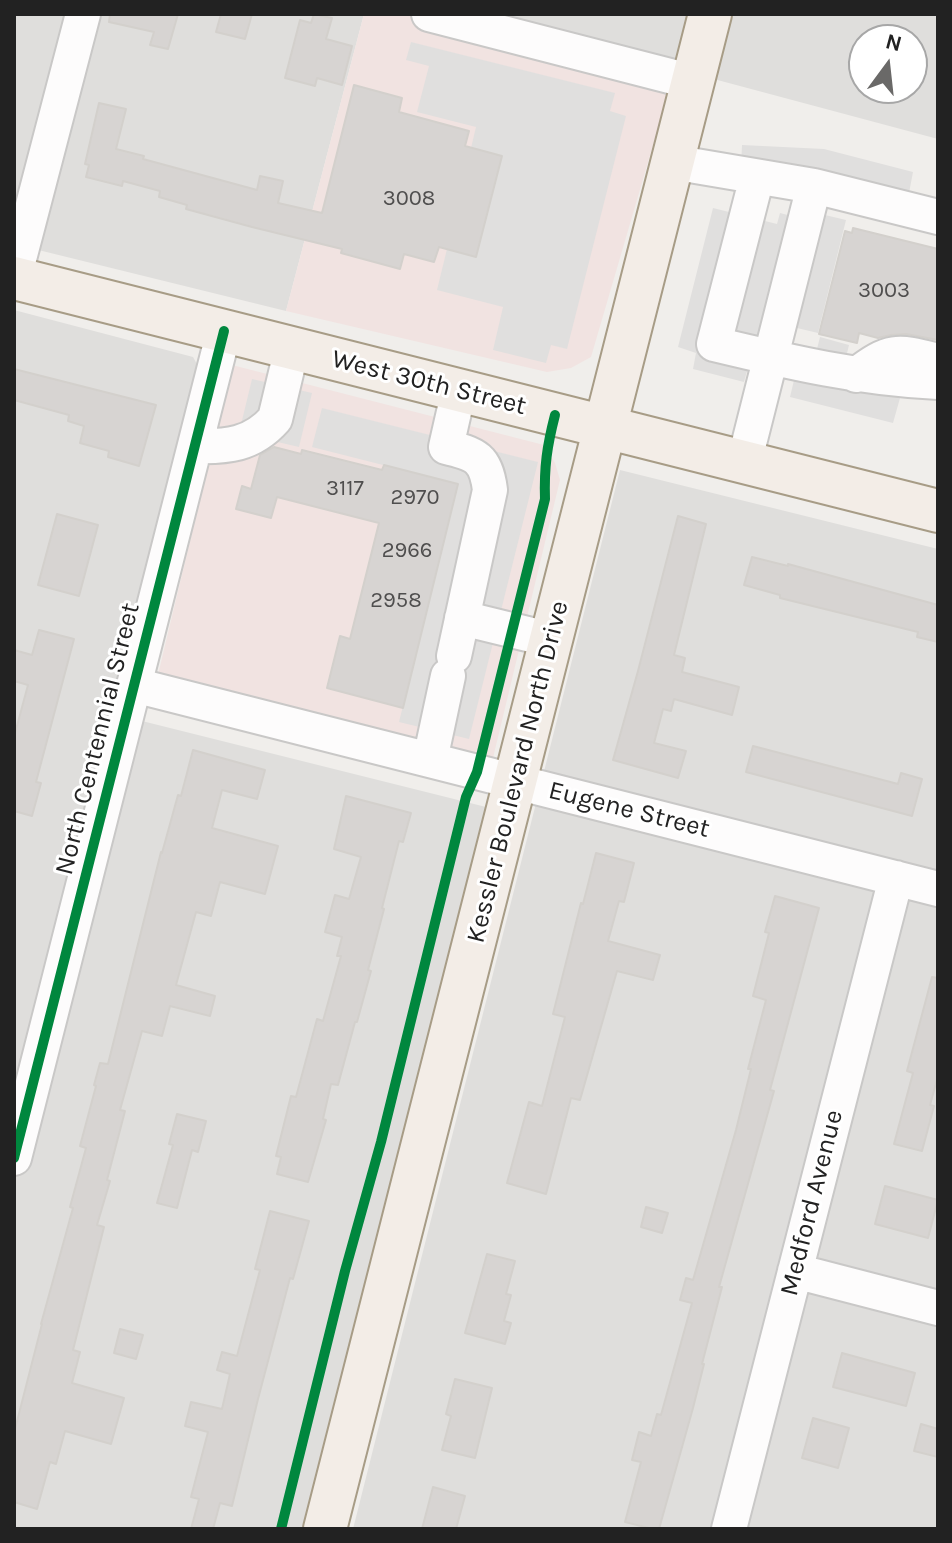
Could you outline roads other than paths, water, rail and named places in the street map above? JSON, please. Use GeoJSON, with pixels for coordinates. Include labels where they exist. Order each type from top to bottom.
{"type":"FeatureCollection","features":[{"type":"Feature","properties":{"kind":"main road","name":"Kessler Boulevard North Drive"},"geometry":{"type":"LineString","coordinates":[[325,1529],[710,14]]}},
{"type":"Feature","properties":{"kind":"main road","name":"West 30th Street"},"geometry":{"type":"LineString","coordinates":[[14,278],[938,511]]}},
{"type":"Feature","properties":{"kind":"street"},"geometry":{"type":"LineString","coordinates":[[14,278],[83,14]]}},
{"type":"Feature","properties":{"kind":"street"},"geometry":{"type":"LineString","coordinates":[[429,14],[693,82]]}},
{"type":"Feature","properties":{"kind":"street"},"geometry":{"type":"LineString","coordinates":[[672,162],[814,186],[938,217]]}},
{"type":"Feature","properties":{"kind":"street"},"geometry":{"type":"LineString","coordinates":[[757,177],[714,344],[856,375],[938,382]]}},
{"type":"Feature","properties":{"kind":"street"},"geometry":{"type":"LineString","coordinates":[[744,463],[814,186]]}},
{"type":"Feature","properties":{"kind":"street","name":"North Centennial Street"},"geometry":{"type":"LineString","coordinates":[[14,1158],[224,331]]}},
{"type":"Feature","properties":{"kind":"street"},"geometry":{"type":"LineString","coordinates":[[195,446],[224,447],[242,442],[267,428],[275,419],[292,348]]}},
{"type":"Feature","properties":{"kind":"street"},"geometry":{"type":"LineString","coordinates":[[856,375],[872,363],[902,352],[938,361]]}},
{"type":"Feature","properties":{"kind":"street"},"geometry":{"type":"LineString","coordinates":[[430,760],[490,490],[487,471],[479,461],[465,452],[446,447],[459,390]]}},
{"type":"Feature","properties":{"kind":"street"},"geometry":{"type":"LineString","coordinates":[[462,618],[552,640]]}},
{"type":"Feature","properties":{"kind":"street","name":"Eugene Street"},"geometry":{"type":"LineString","coordinates":[[134,685],[938,889]]}},
{"type":"Feature","properties":{"kind":"street","name":"Medford Avenue"},"geometry":{"type":"LineString","coordinates":[[729,1529],[896,878]]}},
{"type":"Feature","properties":{"kind":"street"},"geometry":{"type":"LineString","coordinates":[[795,1271],[938,1308]]}}]}
